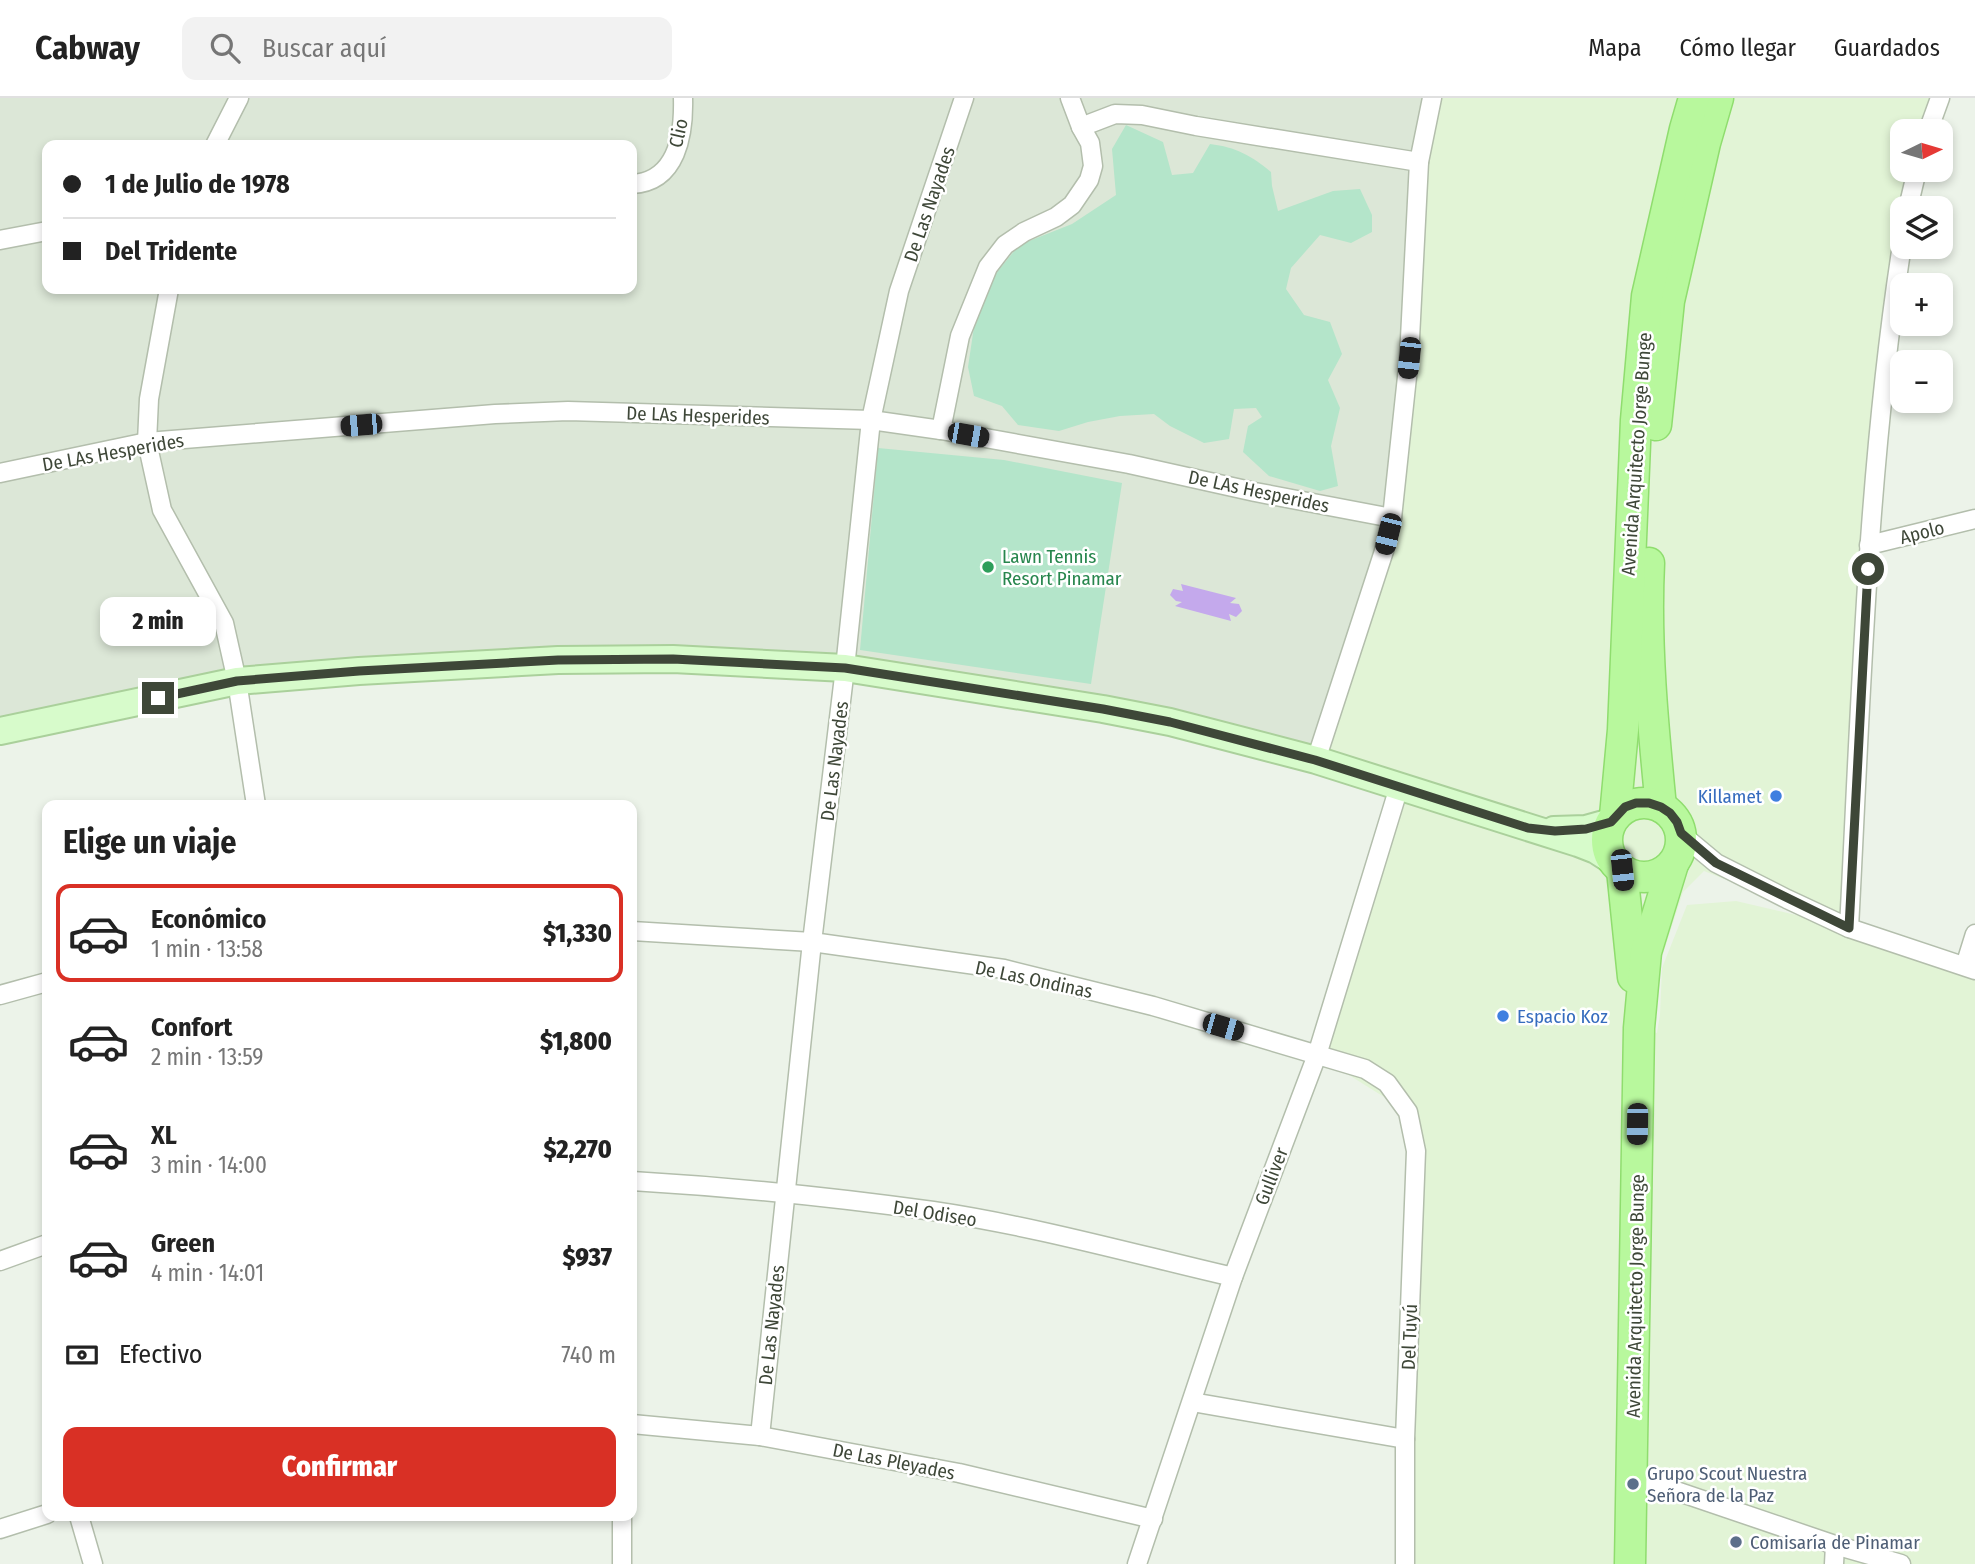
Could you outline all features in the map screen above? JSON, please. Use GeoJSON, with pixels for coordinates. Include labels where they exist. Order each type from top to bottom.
{"type":"FeatureCollection","features":[{"type":"Feature","properties":{"kind":"main road","name":"Avenida Arquitecto Jorge Bunge"},"geometry":{"type":"LineString","coordinates":[[1613,819],[1623,730],[1636,420],[1647,296],[1685,129],[1695,98]]}},
{"type":"Feature","properties":{"kind":"main road","name":"Avenida Arquitecto Jorge Bunge"},"geometry":{"type":"LineString","coordinates":[[1661,807],[1653,730],[1648,590],[1655,433],[1669,302],[1705,143],[1718,98]]}},
{"type":"Feature","properties":{"kind":"main road"},"geometry":{"type":"LineString","coordinates":[[0,732],[237,681],[558,660],[673,659],[845,668],[1143,717],[1315,760],[1596,850],[1617,865],[1632,875],[1643,877],[1664,872],[1678,855],[1681,833],[1670,813],[1649,803],[1636,803],[1625,807],[1613,819],[1607,832],[1608,852],[1617,865]]}},
{"type":"Feature","properties":{"kind":"main road"},"geometry":{"type":"LineString","coordinates":[[1528,828],[1555,831],[1586,829],[1613,819]]}},
{"type":"Feature","properties":{"kind":"main road","name":"Avenida Arquitecto Jorge Bunge"},"geometry":{"type":"LineString","coordinates":[[1630,1564],[1639,1028],[1646,952],[1672,864]]}},
{"type":"Feature","properties":{"kind":"main road","name":"Avenida Arquitecto Jorge Bunge"},"geometry":{"type":"LineString","coordinates":[[1617,865],[1639,1028]]}},
{"type":"Feature","properties":{"kind":"street"},"geometry":{"type":"LineString","coordinates":[[218,140],[239,98]]}},
{"type":"Feature","properties":{"kind":"street","name":"Clio"},"geometry":{"type":"LineString","coordinates":[[637,184],[657,177],[668,166],[679,145],[684,121],[683,98]]}},
{"type":"Feature","properties":{"kind":"street","name":"De Las Nayades"},"geometry":{"type":"LineString","coordinates":[[760,1436],[812,942],[872,420],[899,291],[964,98]]}},
{"type":"Feature","properties":{"kind":"street"},"geometry":{"type":"LineString","coordinates":[[941,430],[960,336],[988,267],[1005,245],[1024,232],[1056,217],[1072,205],[1089,180],[1093,166],[1090,143],[1070,98]]}},
{"type":"Feature","properties":{"kind":"street"},"geometry":{"type":"LineString","coordinates":[[1315,760],[1384,551],[1392,518],[1409,358],[1419,162],[1432,98]]}},
{"type":"Feature","properties":{"kind":"street"},"geometry":{"type":"LineString","coordinates":[[1932,119],[1940,98]]}},
{"type":"Feature","properties":{"kind":"street"},"geometry":{"type":"LineString","coordinates":[[1081,127],[1115,114],[1142,115],[1419,162]]}},
{"type":"Feature","properties":{"kind":"street"},"geometry":{"type":"LineString","coordinates":[[0,240],[42,232]]}},
{"type":"Feature","properties":{"kind":"street"},"geometry":{"type":"LineString","coordinates":[[1849,928],[1869,545],[1900,259]]}},
{"type":"Feature","properties":{"kind":"street"},"geometry":{"type":"LineString","coordinates":[[168,294],[149,400],[147,442],[162,510],[224,623],[237,681],[255,800]]}},
{"type":"Feature","properties":{"kind":"street","name":"De LAs Hesperides"},"geometry":{"type":"LineString","coordinates":[[0,473],[147,442],[495,414],[544,412],[872,420],[1129,464],[1392,518]]}},
{"type":"Feature","properties":{"kind":"street","name":"Apolo"},"geometry":{"type":"LineString","coordinates":[[1869,545],[1975,519]]}},
{"type":"Feature","properties":{"kind":"street","name":"Gulliver"},"geometry":{"type":"LineString","coordinates":[[1137,1564],[1233,1277],[1317,1055],[1399,787]]}},
{"type":"Feature","properties":{"kind":"street"},"geometry":{"type":"LineString","coordinates":[[1681,833],[1716,863],[1849,928],[1970,968],[1975,934]]}},
{"type":"Feature","properties":{"kind":"street","name":"De Las Ondinas"},"geometry":{"type":"LineString","coordinates":[[637,931],[812,942],[1004,969],[1153,1006],[1366,1069],[1387,1083],[1408,1112]]}},
{"type":"Feature","properties":{"kind":"street"},"geometry":{"type":"LineString","coordinates":[[0,995],[42,983]]}},
{"type":"Feature","properties":{"kind":"street","name":"Del Tuyú"},"geometry":{"type":"LineString","coordinates":[[1405,1564],[1405,1439],[1416,1150],[1408,1112]]}},
{"type":"Feature","properties":{"kind":"street","name":"Del Odiseo"},"geometry":{"type":"LineString","coordinates":[[637,1181],[785,1194],[934,1211],[1016,1226],[1233,1277]]}},
{"type":"Feature","properties":{"kind":"street"},"geometry":{"type":"LineString","coordinates":[[0,1261],[42,1246]]}},
{"type":"Feature","properties":{"kind":"street"},"geometry":{"type":"LineString","coordinates":[[1192,1402],[1405,1439]]}},
{"type":"Feature","properties":{"kind":"street","name":"De Las Pleyades"},"geometry":{"type":"LineString","coordinates":[[637,1424],[760,1436],[959,1473],[1153,1519]]}},
{"type":"Feature","properties":{"kind":"street"},"geometry":{"type":"LineString","coordinates":[[1632,1476],[1835,1545],[1901,1564]]}},
{"type":"Feature","properties":{"kind":"street"},"geometry":{"type":"LineString","coordinates":[[0,1529],[42,1516]]}},
{"type":"Feature","properties":{"kind":"street"},"geometry":{"type":"LineString","coordinates":[[80,1521],[93,1564]]}},
{"type":"Feature","properties":{"kind":"street"},"geometry":{"type":"LineString","coordinates":[[622,1521],[622,1564]]}},
{"type":"Feature","properties":{"kind":"street"},"geometry":{"type":"LineString","coordinates":[[1834,1564],[1835,1545]]}},
{"type":"Feature","properties":{"kind":"shaded area"},"geometry":{"type":"Polygon","coordinates":[[[0,98],[1432,98],[1392,518],[1316,760],[845,668],[673,659],[237,681],[0,743],[0,98]]]}},
{"type":"Feature","properties":{"kind":"shaded area"},"geometry":{"type":"Polygon","coordinates":[[[1432,98],[1940,98],[1932,119],[1890,119],[1890,182],[1912,182],[1907,196],[1890,196],[1890,259],[1900,259],[1898,273],[1890,273],[1891,336],[1849,928],[1975,971],[1975,1564],[1405,1564],[1408,1112],[1317,1055],[1399,787],[1316,760],[1384,551],[1432,98]],[[1704,871],[1683,892],[1639,1028],[1657,1033],[1662,968],[1687,905],[1736,901],[1843,926],[1704,871]]]}},
{"type":"Feature","properties":{"kind":"shaded area"},"geometry":{"type":"Polygon","coordinates":[[[1126,125],[1163,142],[1172,175],[1193,173],[1210,144],[1228,147],[1250,157],[1271,172],[1278,211],[1333,191],[1360,189],[1372,215],[1372,232],[1351,243],[1320,235],[1291,268],[1286,289],[1304,315],[1330,322],[1342,354],[1328,380],[1340,408],[1331,446],[1338,486],[1320,491],[1269,476],[1243,452],[1248,426],[1262,417],[1256,408],[1234,409],[1229,439],[1204,443],[1170,426],[1154,414],[1120,416],[1059,431],[1018,425],[1002,406],[974,396],[968,367],[975,320],[994,276],[1019,245],[1072,224],[1116,195],[1112,149],[1126,125]]]}},
{"type":"Feature","properties":{"kind":"shaded area","name":"Lawn Tennis Resort Pinamar"},"geometry":{"type":"Polygon","coordinates":[[[878,448],[1004,460],[1122,483],[1091,684],[860,650],[878,448]]]}},
{"type":"Feature","properties":{"kind":"shaded area"},"geometry":{"type":"Polygon","coordinates":[[[1181,584],[1236,598],[1230,603],[1239,604],[1242,611],[1236,617],[1229,614],[1231,621],[1175,606],[1182,602],[1176,601],[1170,595],[1173,589],[1183,591],[1181,584]]]}},
{"type":"Feature","properties":{"kind":"place","name":"Lawn Tennis Resort Pinamar"},"geometry":{"type":"Point","coordinates":[988,567]}},
{"type":"Feature","properties":{"kind":"place","name":"Killamet"},"geometry":{"type":"Point","coordinates":[1776,796]}},
{"type":"Feature","properties":{"kind":"place","name":"Espacio Koz"},"geometry":{"type":"Point","coordinates":[1503,1016]}},
{"type":"Feature","properties":{"kind":"place","name":"Grupo Scout Nuestra Señora de la Paz"},"geometry":{"type":"Point","coordinates":[1633,1484]}},
{"type":"Feature","properties":{"kind":"place","name":"Comisaría de Pinamar"},"geometry":{"type":"Point","coordinates":[1736,1542]}},
{"type":"Feature","properties":{"kind":"route"},"geometry":{"type":"LineString","coordinates":[[158,698],[237,681],[558,660],[673,659],[853,669],[1170,722],[1315,760],[1528,828],[1555,831],[1586,829],[1611,822],[1625,807],[1636,803],[1649,803],[1670,813],[1681,833],[1716,863],[1849,928],[1868,569]]}}]}
